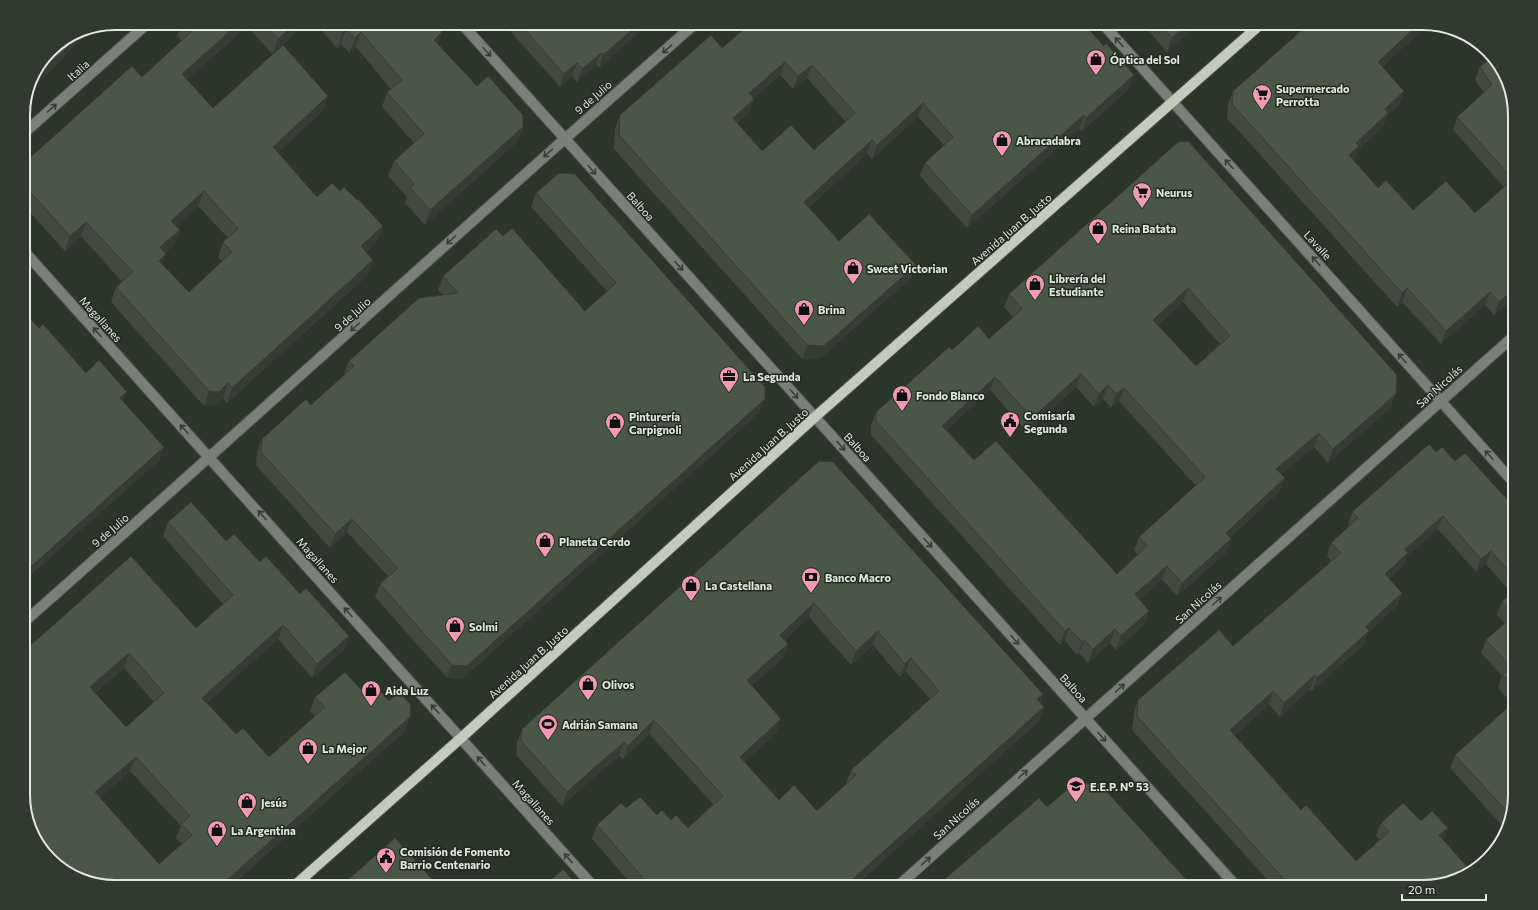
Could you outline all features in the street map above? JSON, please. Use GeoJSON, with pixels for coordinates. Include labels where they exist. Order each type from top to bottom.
{"type":"FeatureCollection","features":[{"type":"Feature","properties":{"kind":"main road","name":"Avenida Juan B. Justo"},"geometry":{"type":"LineString","coordinates":[[301,880],[461,738],[815,417],[1254,30]]}},
{"type":"Feature","properties":{"kind":"street","name":"Italia"},"geometry":{"type":"LineString","coordinates":[[30,128],[140,30]]}},
{"type":"Feature","properties":{"kind":"street","name":"Balboa"},"geometry":{"type":"LineString","coordinates":[[467,30],[1231,880]]}},
{"type":"Feature","properties":{"kind":"street","name":"9 de Julio"},"geometry":{"type":"LineString","coordinates":[[30,617],[210,458],[564,138],[688,30]]}},
{"type":"Feature","properties":{"kind":"street","name":"Lavalle"},"geometry":{"type":"LineString","coordinates":[[1108,30],[1508,476]]}},
{"type":"Feature","properties":{"kind":"street","name":"Magallanes"},"geometry":{"type":"LineString","coordinates":[[30,258],[588,880]]}},
{"type":"Feature","properties":{"kind":"street","name":"San Nicolás"},"geometry":{"type":"LineString","coordinates":[[905,880],[1508,341]]}},
{"type":"Feature","properties":{"kind":"building"},"geometry":{"type":"Polygon","coordinates":[[[191,30],[231,30],[182,74],[213,108],[283,45],[328,96],[273,147],[317,197],[332,183],[340,191],[344,187],[357,200],[358,199],[383,226],[361,246],[373,260],[232,388],[228,383],[219,392],[209,391],[116,287],[133,272],[86,222],[70,236],[30,192],[30,158],[132,66],[142,77],[192,31],[191,30]],[[204,191],[171,221],[180,230],[160,247],[166,254],[159,261],[189,292],[232,252],[223,242],[238,229],[204,191]]]}},
{"type":"Feature","properties":{"kind":"building"},"geometry":{"type":"Polygon","coordinates":[[[270,30],[288,30],[278,39],[270,30]]]}},
{"type":"Feature","properties":{"kind":"building"},"geometry":{"type":"Polygon","coordinates":[[[347,30],[440,30],[442,32],[434,40],[477,86],[488,76],[523,115],[523,127],[430,210],[410,188],[414,184],[394,161],[424,134],[387,92],[402,80],[361,32],[355,38],[347,30]]]}},
{"type":"Feature","properties":{"kind":"building"},"geometry":{"type":"Polygon","coordinates":[[[525,30],[632,30],[603,55],[601,53],[582,69],[577,63],[564,74],[525,30]]]}},
{"type":"Feature","properties":{"kind":"building"},"geometry":{"type":"Polygon","coordinates":[[[743,30],[1089,30],[1104,46],[1106,43],[1134,75],[1086,118],[1084,115],[972,215],[925,163],[953,137],[923,103],[877,145],[872,140],[804,202],[839,241],[869,214],[916,265],[824,346],[807,345],[619,135],[620,115],[711,35],[722,48],[743,30]],[[785,62],[749,93],[754,99],[733,118],[762,151],[791,125],[814,150],[855,113],[812,65],[798,76],[785,62]]]}},
{"type":"Feature","properties":{"kind":"building"},"geometry":{"type":"Polygon","coordinates":[[[1165,30],[1181,30],[1172,38],[1165,30]]]}},
{"type":"Feature","properties":{"kind":"building"},"geometry":{"type":"Polygon","coordinates":[[[1302,30],[1412,30],[1378,62],[1404,91],[1385,109],[1388,113],[1356,143],[1359,146],[1349,155],[1378,188],[1386,180],[1413,210],[1446,181],[1475,213],[1508,183],[1508,294],[1499,302],[1490,292],[1446,331],[1407,288],[1402,293],[1232,104],[1233,91],[1302,30]]]}},
{"type":"Feature","properties":{"kind":"building"},"geometry":{"type":"Polygon","coordinates":[[[68,44],[68,47],[43,69],[59,51],[68,44]]]}},
{"type":"Feature","properties":{"kind":"building"},"geometry":{"type":"Polygon","coordinates":[[[1488,60],[1497,72],[1502,82],[1508,109],[1508,173],[1457,117],[1492,85],[1480,67],[1488,60]]]}},
{"type":"Feature","properties":{"kind":"building"},"geometry":{"type":"Polygon","coordinates":[[[1188,141],[1397,375],[1396,394],[1333,449],[1319,433],[1276,469],[1285,478],[1226,533],[1231,539],[1182,583],[1167,566],[1135,594],[1149,611],[1121,636],[1115,629],[1093,649],[1084,640],[1082,642],[1069,628],[1065,631],[876,421],[876,412],[949,347],[952,350],[978,326],[989,339],[1022,309],[1009,294],[1178,142],[1188,141]],[[1188,288],[1153,320],[1196,366],[1230,336],[1188,288]],[[1081,374],[1032,418],[995,377],[942,426],[974,460],[996,441],[1117,574],[1147,546],[1139,537],[1205,477],[1124,388],[1116,394],[1108,385],[1099,394],[1081,374]]]}},
{"type":"Feature","properties":{"kind":"building"},"geometry":{"type":"Polygon","coordinates":[[[559,173],[575,174],[765,387],[765,399],[467,666],[452,665],[380,584],[398,568],[352,519],[335,534],[261,452],[262,439],[306,399],[311,405],[354,366],[349,361],[419,298],[458,293],[443,276],[496,229],[503,236],[512,228],[585,311],[616,283],[536,193],[559,173]]]}},
{"type":"Feature","properties":{"kind":"building"},"geometry":{"type":"Polygon","coordinates":[[[30,318],[39,328],[43,324],[86,373],[99,360],[127,392],[120,398],[164,447],[30,568],[30,318]]]}},
{"type":"Feature","properties":{"kind":"building"},"geometry":{"type":"Polygon","coordinates":[[[1429,444],[1436,452],[1442,447],[1455,461],[1465,453],[1508,500],[1508,570],[1491,551],[1481,559],[1443,516],[1405,549],[1408,553],[1385,574],[1402,593],[1365,627],[1369,631],[1317,678],[1315,675],[1284,703],[1273,691],[1230,730],[1301,810],[1306,805],[1356,861],[1389,832],[1381,823],[1403,803],[1421,821],[1432,811],[1448,828],[1439,835],[1468,868],[1456,874],[1445,877],[1423,880],[1285,880],[1137,716],[1138,700],[1219,630],[1233,646],[1341,553],[1331,543],[1358,518],[1352,512],[1429,444]]]}},
{"type":"Feature","properties":{"kind":"building"},"geometry":{"type":"Polygon","coordinates":[[[819,461],[833,462],[1043,694],[1037,699],[1044,707],[852,880],[645,880],[597,825],[621,803],[626,808],[640,797],[657,815],[662,810],[671,820],[676,815],[688,828],[723,796],[654,720],[628,746],[624,742],[567,792],[521,741],[522,729],[819,461]],[[814,603],[780,635],[788,644],[747,680],[781,719],[740,757],[779,800],[794,785],[817,811],[856,775],[851,770],[939,691],[911,658],[905,664],[878,631],[856,651],[814,603]]]}},
{"type":"Feature","properties":{"kind":"building"},"geometry":{"type":"Polygon","coordinates":[[[191,502],[226,541],[234,534],[260,562],[266,556],[300,594],[306,588],[349,636],[317,664],[283,625],[202,698],[236,734],[243,728],[269,757],[325,707],[315,697],[345,672],[371,701],[381,692],[389,701],[399,692],[411,705],[410,717],[227,880],[115,880],[93,877],[72,869],[55,855],[44,842],[39,833],[32,812],[30,801],[30,646],[131,556],[196,628],[233,595],[168,522],[191,502]],[[129,653],[90,687],[126,727],[164,693],[129,653]],[[136,757],[95,792],[159,864],[192,835],[181,824],[190,816],[136,757]]]}},
{"type":"Feature","properties":{"kind":"building"},"geometry":{"type":"Polygon","coordinates":[[[1508,596],[1508,608],[1502,601],[1508,596]]]}},
{"type":"Feature","properties":{"kind":"building"},"geometry":{"type":"Polygon","coordinates":[[[1508,620],[1508,664],[1486,640],[1508,620]]]}},
{"type":"Feature","properties":{"kind":"building"},"geometry":{"type":"Polygon","coordinates":[[[1508,670],[1508,680],[1503,675],[1508,670]]]}},
{"type":"Feature","properties":{"kind":"building"},"geometry":{"type":"Polygon","coordinates":[[[1508,707],[1508,795],[1506,811],[1455,755],[1508,707]]]}},
{"type":"Feature","properties":{"kind":"building"},"geometry":{"type":"Polygon","coordinates":[[[1075,783],[1100,784],[1187,880],[944,880],[1039,798],[1047,807],[1075,783]]]}},
{"type":"Feature","properties":{"kind":"building"},"geometry":{"type":"Polygon","coordinates":[[[395,838],[433,880],[348,880],[395,838]]]}},
{"type":"Feature","properties":{"kind":"building"},"geometry":{"type":"Polygon","coordinates":[[[563,869],[573,880],[551,880],[563,869]]]}},
{"type":"Feature","properties":{"kind":"place","name":"Óptica del Sol"},"geometry":{"type":"Point","coordinates":[1096,76]}},
{"type":"Feature","properties":{"kind":"place","name":"Supermercado Perrotta"},"geometry":{"type":"Point","coordinates":[1262,111]}},
{"type":"Feature","properties":{"kind":"place","name":"Abracadabra"},"geometry":{"type":"Point","coordinates":[1002,157]}},
{"type":"Feature","properties":{"kind":"place","name":"Neurus"},"geometry":{"type":"Point","coordinates":[1142,209]}},
{"type":"Feature","properties":{"kind":"place","name":"Reina Batata"},"geometry":{"type":"Point","coordinates":[1098,245]}},
{"type":"Feature","properties":{"kind":"place","name":"Sweet Victorian"},"geometry":{"type":"Point","coordinates":[853,285]}},
{"type":"Feature","properties":{"kind":"place","name":"Librería del Estudiante"},"geometry":{"type":"Point","coordinates":[1035,301]}},
{"type":"Feature","properties":{"kind":"place","name":"Brina"},"geometry":{"type":"Point","coordinates":[804,326]}},
{"type":"Feature","properties":{"kind":"place","name":"La Segunda"},"geometry":{"type":"Point","coordinates":[729,393]}},
{"type":"Feature","properties":{"kind":"place","name":"Fondo Blanco"},"geometry":{"type":"Point","coordinates":[902,412]}},
{"type":"Feature","properties":{"kind":"place","name":"Comisaría Segunda"},"geometry":{"type":"Point","coordinates":[1010,438]}},
{"type":"Feature","properties":{"kind":"place","name":"Pinturería Carpignoli"},"geometry":{"type":"Point","coordinates":[615,439]}},
{"type":"Feature","properties":{"kind":"place","name":"Planeta Cerdo"},"geometry":{"type":"Point","coordinates":[545,558]}},
{"type":"Feature","properties":{"kind":"place","name":"Banco Macro"},"geometry":{"type":"Point","coordinates":[811,594]}},
{"type":"Feature","properties":{"kind":"place","name":"La Castellana"},"geometry":{"type":"Point","coordinates":[691,602]}},
{"type":"Feature","properties":{"kind":"place","name":"Solmi"},"geometry":{"type":"Point","coordinates":[455,643]}},
{"type":"Feature","properties":{"kind":"place","name":"Olivos"},"geometry":{"type":"Point","coordinates":[588,701]}},
{"type":"Feature","properties":{"kind":"place","name":"Aida Luz"},"geometry":{"type":"Point","coordinates":[371,707]}},
{"type":"Feature","properties":{"kind":"place","name":"Adrián Samana"},"geometry":{"type":"Point","coordinates":[548,741]}},
{"type":"Feature","properties":{"kind":"place","name":"La Mejor"},"geometry":{"type":"Point","coordinates":[308,765]}},
{"type":"Feature","properties":{"kind":"place","name":"E.E.P. N° 53"},"geometry":{"type":"Point","coordinates":[1076,803]}},
{"type":"Feature","properties":{"kind":"place","name":"Jesús"},"geometry":{"type":"Point","coordinates":[247,819]}},
{"type":"Feature","properties":{"kind":"place","name":"La Argentina"},"geometry":{"type":"Point","coordinates":[217,847]}},
{"type":"Feature","properties":{"kind":"place","name":"Comisión de Fomento Barrio Centenario"},"geometry":{"type":"Point","coordinates":[386,874]}}]}
